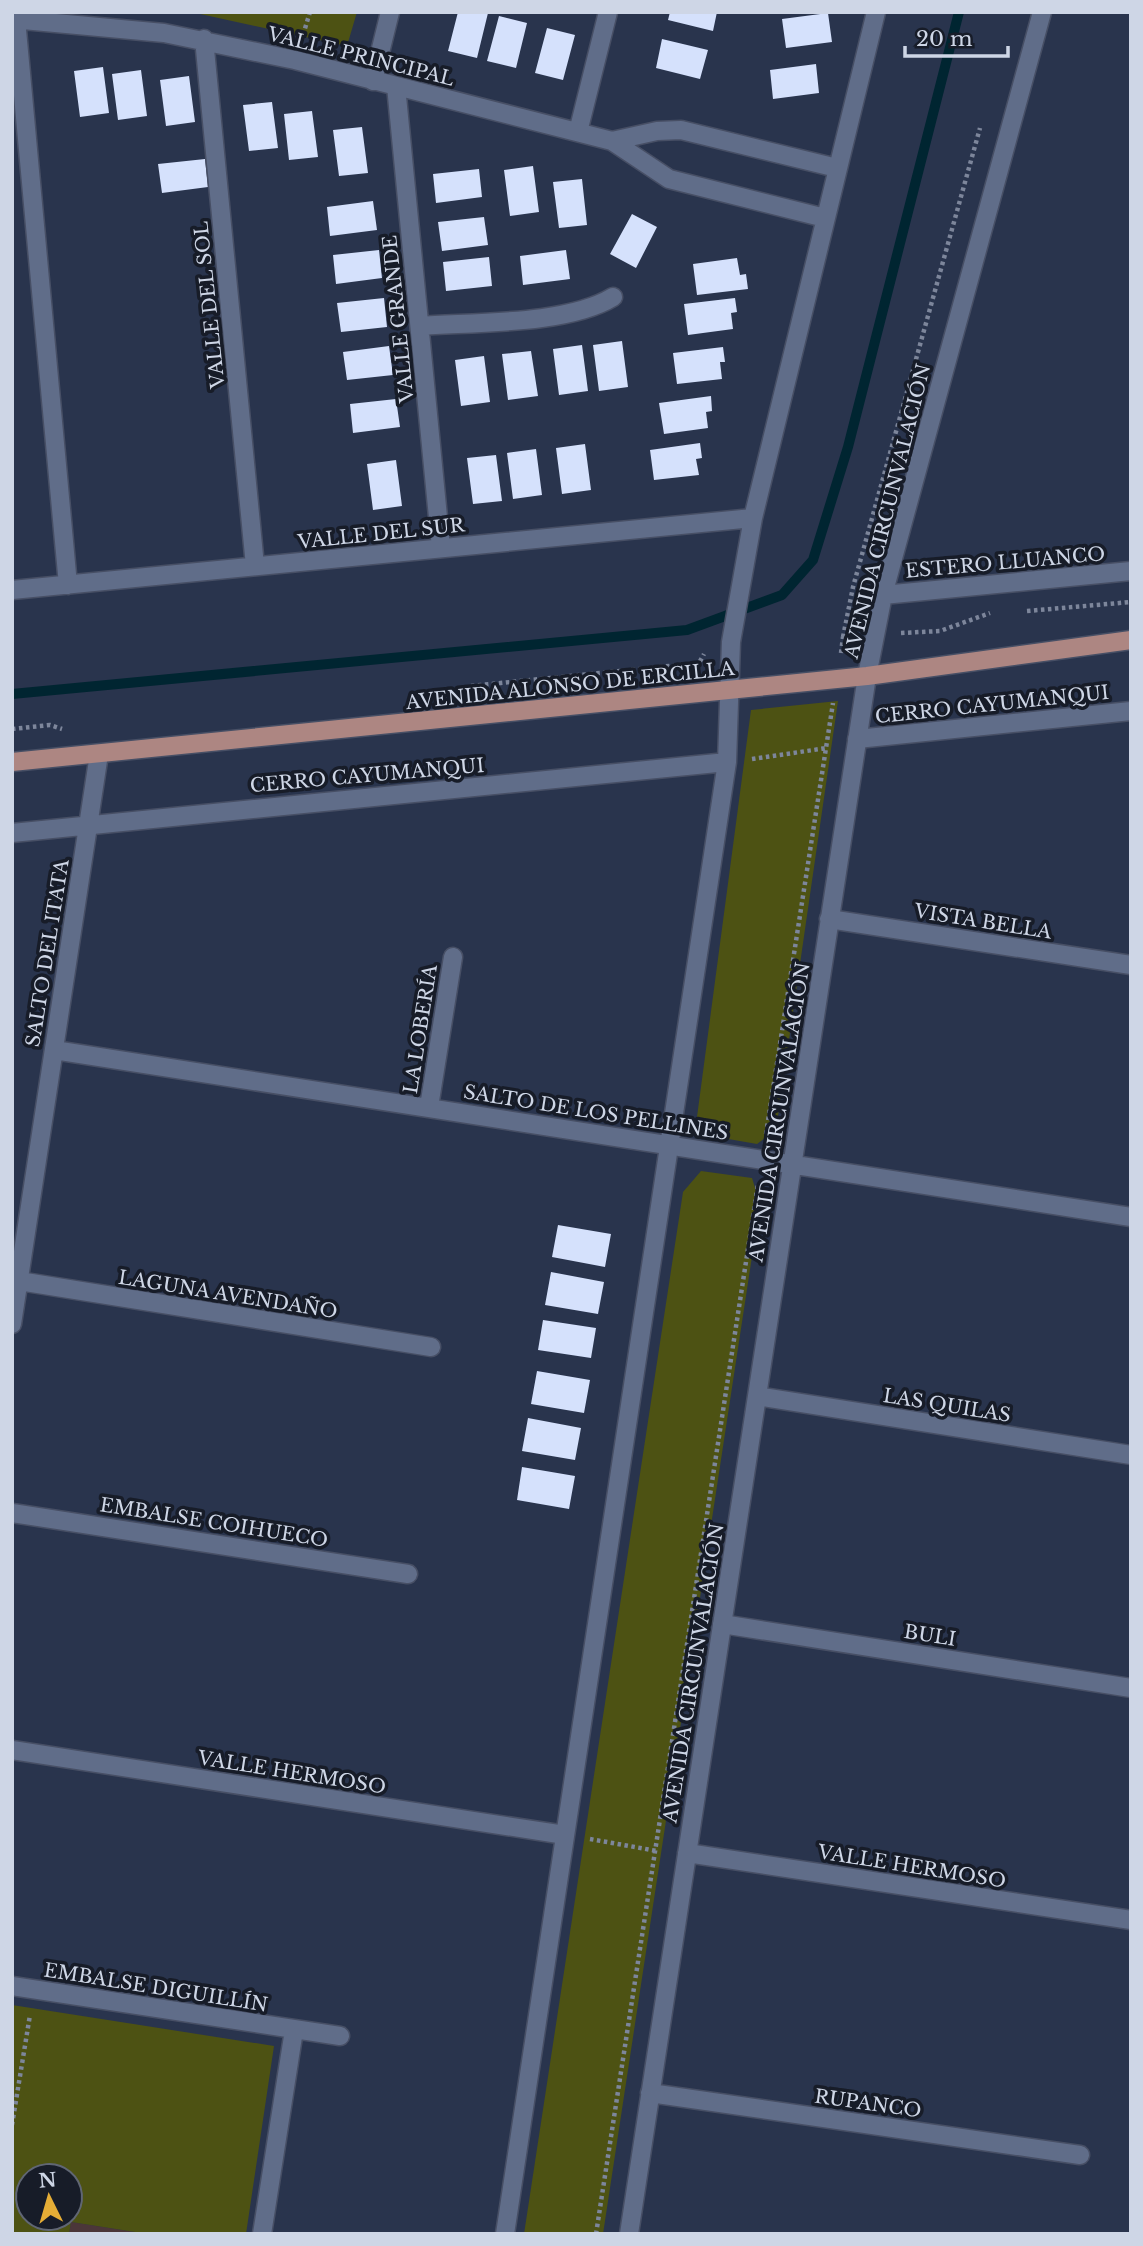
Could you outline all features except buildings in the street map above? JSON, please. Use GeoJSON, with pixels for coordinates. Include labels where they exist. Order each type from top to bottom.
{"type":"FeatureCollection","features":[{"type":"Feature","properties":{"kind":"main road","name":"AVENIDA ALONSO DE ERCILLA"},"geometry":{"type":"LineString","coordinates":[[12,762],[867,676],[1131,640]]}},
{"type":"Feature","properties":{"kind":"street"},"geometry":{"type":"LineString","coordinates":[[373,81],[390,12]]}},
{"type":"Feature","properties":{"kind":"street"},"geometry":{"type":"LineString","coordinates":[[578,132],[608,12]]}},
{"type":"Feature","properties":{"kind":"street"},"geometry":{"type":"LineString","coordinates":[[505,2234],[727,762],[727,689],[731,642],[753,518],[876,12]]}},
{"type":"Feature","properties":{"kind":"street","name":"AVENIDA CIRCUNVALACIÓN"},"geometry":{"type":"LineString","coordinates":[[629,2234],[867,676],[883,595],[1042,12]]}},
{"type":"Feature","properties":{"kind":"street"},"geometry":{"type":"LineString","coordinates":[[14,19],[68,585]]}},
{"type":"Feature","properties":{"kind":"street","name":"VALLE PRINCIPAL"},"geometry":{"type":"LineString","coordinates":[[14,19],[104,26],[204,39],[396,86],[612,141],[669,179],[825,218]]}},
{"type":"Feature","properties":{"kind":"street","name":"VALLE DEL SOL"},"geometry":{"type":"LineString","coordinates":[[204,39],[255,566]]}},
{"type":"Feature","properties":{"kind":"street","name":"VALLE GRANDE"},"geometry":{"type":"LineString","coordinates":[[396,86],[441,548]]}},
{"type":"Feature","properties":{"kind":"street","name":"VALLE PRINCIPAL"},"geometry":{"type":"LineString","coordinates":[[612,141],[657,131],[681,130],[837,168]]}},
{"type":"Feature","properties":{"kind":"street"},"geometry":{"type":"LineString","coordinates":[[419,326],[573,313],[596,307],[613,297]]}},
{"type":"Feature","properties":{"kind":"street","name":"VALLE DEL SUR"},"geometry":{"type":"LineString","coordinates":[[12,590],[753,518]]}},
{"type":"Feature","properties":{"kind":"street","name":"ESTERO LLUANCO"},"geometry":{"type":"LineString","coordinates":[[883,595],[1131,571]]}},
{"type":"Feature","properties":{"kind":"street","name":"CERRO CAYUMANQUI"},"geometry":{"type":"LineString","coordinates":[[857,739],[1131,711]]}},
{"type":"Feature","properties":{"kind":"street","name":"SALTO DEL ITATA"},"geometry":{"type":"LineString","coordinates":[[12,1324],[99,754]]}},
{"type":"Feature","properties":{"kind":"street","name":"CERRO CAYUMANQUI"},"geometry":{"type":"LineString","coordinates":[[12,833],[88,823],[727,762]]}},
{"type":"Feature","properties":{"kind":"street","name":"VISTA BELLA"},"geometry":{"type":"LineString","coordinates":[[830,919],[1131,965]]}},
{"type":"Feature","properties":{"kind":"street","name":"LA LOBERÍA"},"geometry":{"type":"LineString","coordinates":[[429,1107],[453,957]]}},
{"type":"Feature","properties":{"kind":"street","name":"SALTO DE LOS PELLINES"},"geometry":{"type":"LineString","coordinates":[[54,1049],[1131,1217]]}},
{"type":"Feature","properties":{"kind":"street","name":"LAGUNA AVENDAÑO"},"geometry":{"type":"LineString","coordinates":[[19,1281],[431,1347]]}},
{"type":"Feature","properties":{"kind":"street","name":"LAS QUILAS"},"geometry":{"type":"LineString","coordinates":[[757,1396],[1131,1455]]}},
{"type":"Feature","properties":{"kind":"street","name":"EMBALSE COIHUECO"},"geometry":{"type":"LineString","coordinates":[[12,1513],[408,1574]]}},
{"type":"Feature","properties":{"kind":"street","name":"BULI"},"geometry":{"type":"LineString","coordinates":[[722,1624],[1131,1688]]}},
{"type":"Feature","properties":{"kind":"street","name":"VALLE HERMOSO"},"geometry":{"type":"LineString","coordinates":[[12,1750],[565,1835]]}},
{"type":"Feature","properties":{"kind":"street","name":"VALLE HERMOSO"},"geometry":{"type":"LineString","coordinates":[[687,1853],[1131,1920]]}},
{"type":"Feature","properties":{"kind":"street","name":"EMBALSE DIGUILLÍN"},"geometry":{"type":"LineString","coordinates":[[12,1986],[340,2036]]}},
{"type":"Feature","properties":{"kind":"street"},"geometry":{"type":"LineString","coordinates":[[262,2234],[294,2030]]}},
{"type":"Feature","properties":{"kind":"street","name":"RUPANCO"},"geometry":{"type":"LineString","coordinates":[[650,2093],[1080,2155]]}},
{"type":"Feature","properties":{"kind":"path"},"geometry":{"type":"LineString","coordinates":[[843,637],[853,587],[982,119]]}},
{"type":"Feature","properties":{"kind":"path"},"geometry":{"type":"LineString","coordinates":[[727,762],[825,748],[857,739]]}},
{"type":"Feature","properties":{"kind":"path"},"geometry":{"type":"LineString","coordinates":[[565,1835],[654,1851],[687,1853]]}},
{"type":"Feature","properties":{"kind":"path"},"geometry":{"type":"LineString","coordinates":[[12,2125],[34,1990]]}},
{"type":"Feature","properties":{"kind":"shaded area"},"geometry":{"type":"Polygon","coordinates":[[[84,2224],[148,2234],[69,2234],[84,2232],[84,2224]]]}},
{"type":"Feature","properties":{"kind":"green space"},"geometry":{"type":"Polygon","coordinates":[[[191,12],[357,12],[347,46],[191,12]]]}},
{"type":"Feature","properties":{"kind":"green space"},"geometry":{"type":"Polygon","coordinates":[[[838,701],[776,1130],[757,1144],[711,1136],[697,1117],[751,710],[838,701]]]}},
{"type":"Feature","properties":{"kind":"green space"},"geometry":{"type":"Polygon","coordinates":[[[701,1171],[752,1178],[760,1204],[603,2234],[524,2234],[683,1192],[701,1171]]]}},
{"type":"Feature","properties":{"kind":"green space"},"geometry":{"type":"Polygon","coordinates":[[[12,2005],[274,2046],[246,2234],[148,2234],[84,2224],[84,2162],[14,2162],[14,2232],[69,2234],[12,2234],[12,2005]]]}},
{"type":"Feature","properties":{"kind":"waterway"},"geometry":{"type":"LineString","coordinates":[[12,694],[687,630],[782,595],[813,560],[848,447],[959,12]]}}]}
